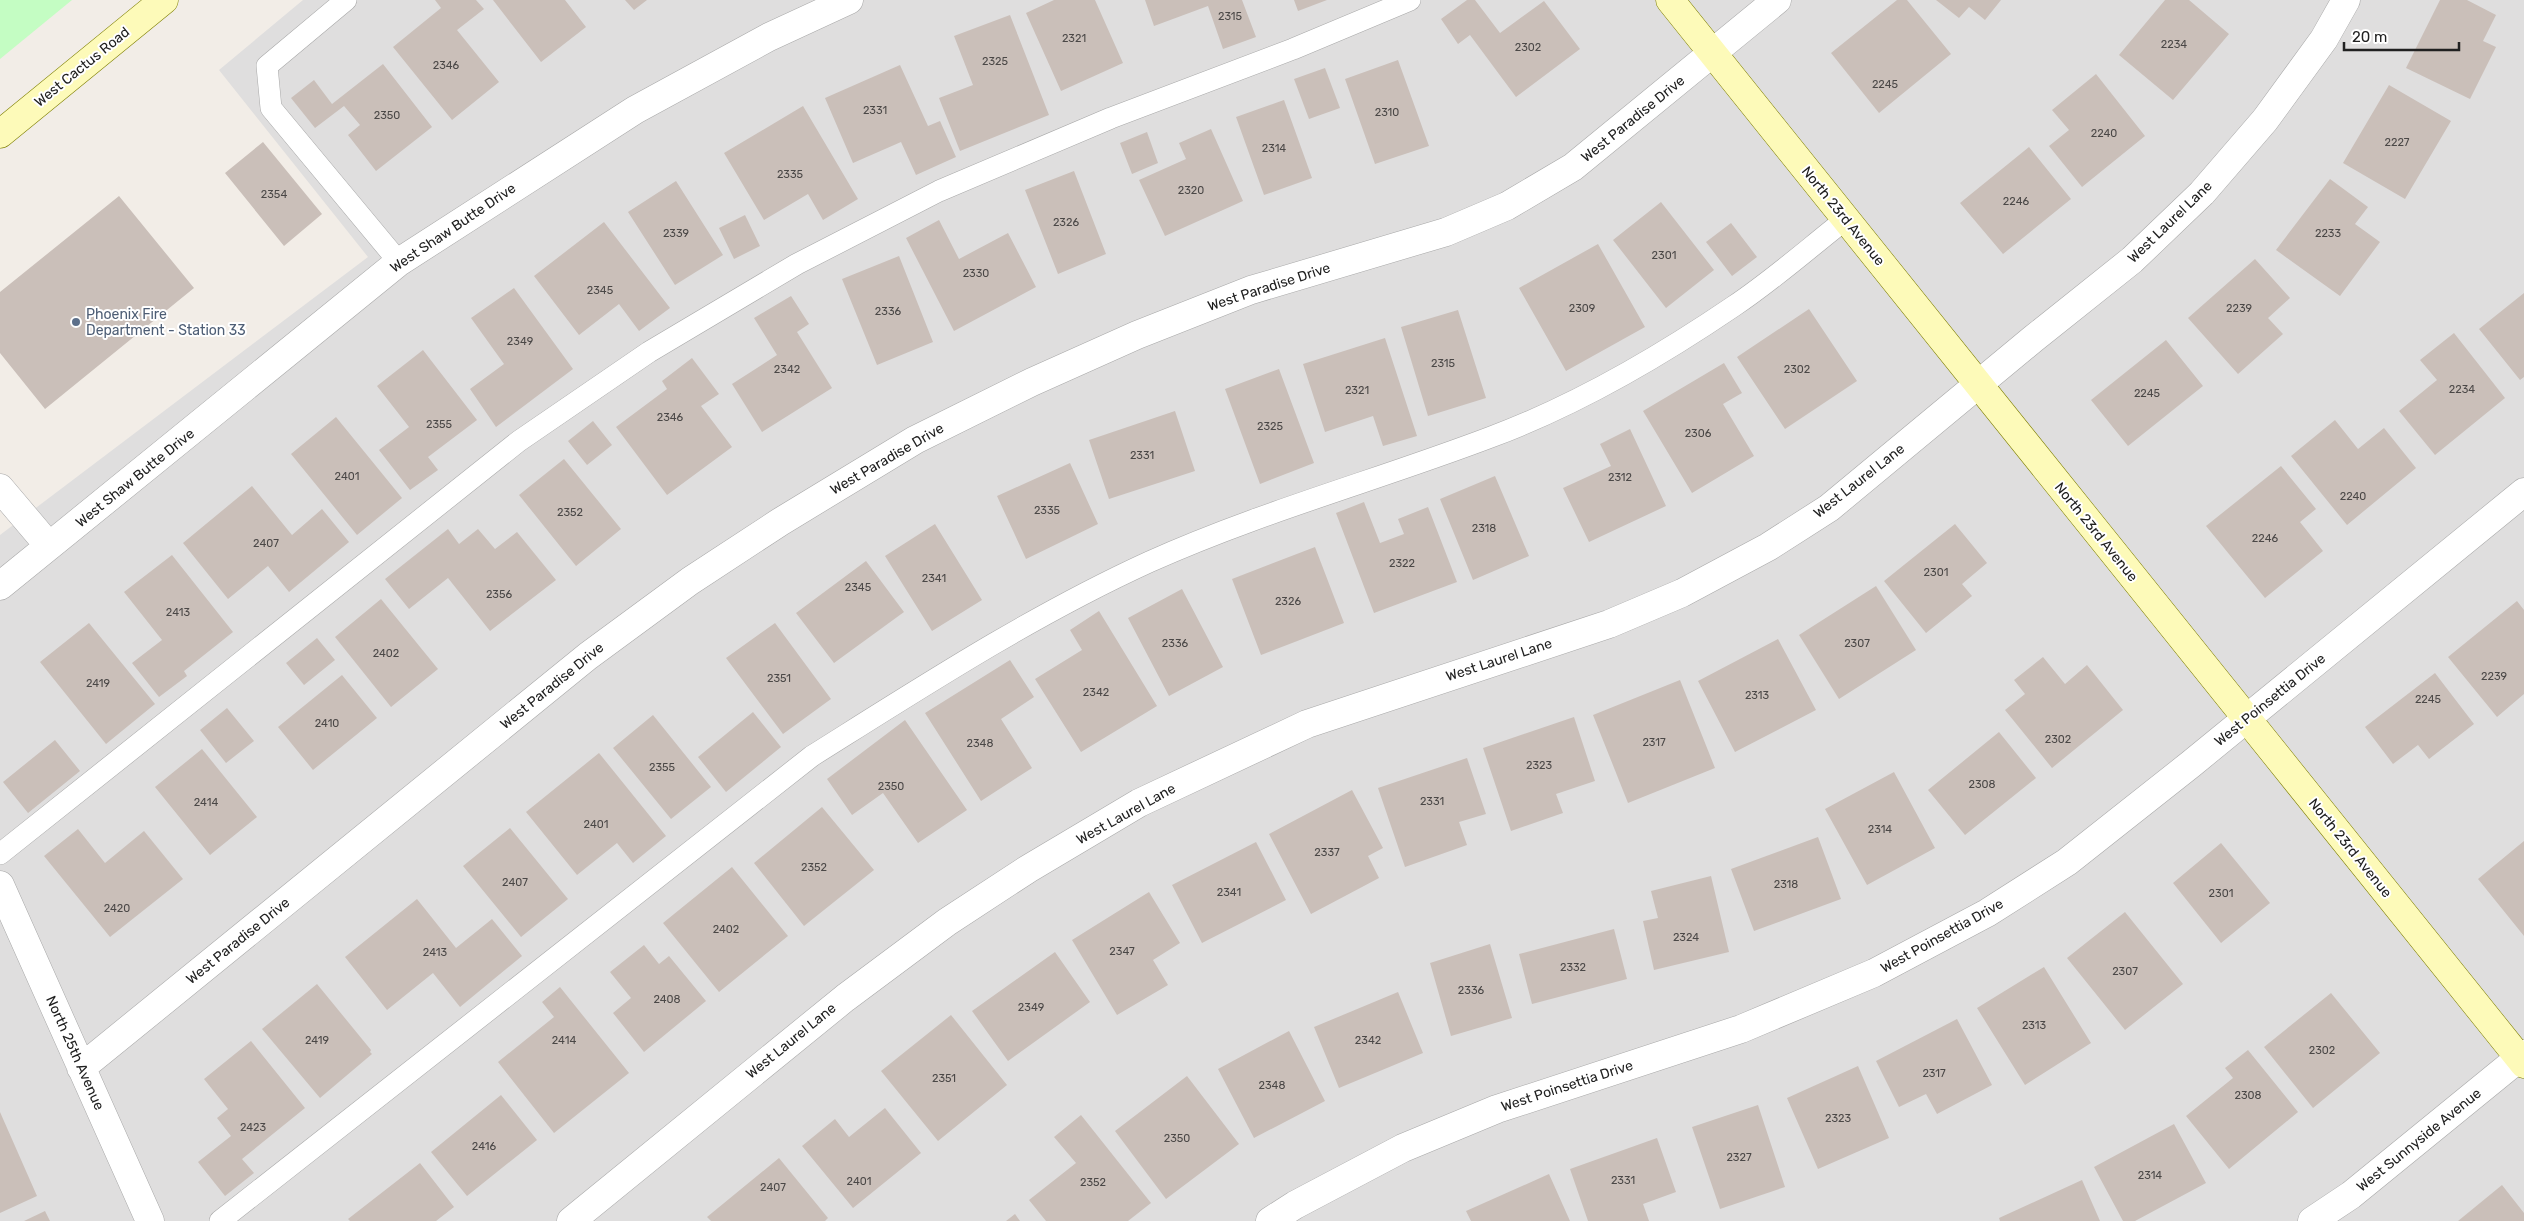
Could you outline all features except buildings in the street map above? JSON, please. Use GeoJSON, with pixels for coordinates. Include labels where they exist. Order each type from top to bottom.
{"type":"FeatureCollection","features":[{"type":"Feature","properties":{"kind":"street","name":"West Cactus Road"},"geometry":{"type":"LineString","coordinates":[[0,134],[164,0]]}},
{"type":"Feature","properties":{"kind":"street","name":"West Shaw Butte Drive"},"geometry":{"type":"LineString","coordinates":[[0,586],[399,262],[635,110],[768,37],[849,0]]}},
{"type":"Feature","properties":{"kind":"street","name":"North 23rd Avenue"},"geometry":{"type":"LineString","coordinates":[[1670,0],[2246,719],[2522,1058]]}},
{"type":"Feature","properties":{"kind":"street","name":"West Paradise Drive"},"geometry":{"type":"LineString","coordinates":[[81,1068],[588,656],[690,581],[780,522],[915,440],[1032,382],[1137,335],[1251,290],[1446,232],[1507,206],[1573,167],[1777,0]]}},
{"type":"Feature","properties":{"kind":"street","name":"West Laurel Lane"},"geometry":{"type":"LineString","coordinates":[[571,1221],[860,986],[947,922],[1028,869],[1122,813],[1307,724],[1609,624],[1682,593],[1768,547],[1829,508],[1977,384],[2132,260],[2202,193],[2266,120],[2324,39],[2346,0]]}},
{"type":"Feature","properties":{"kind":"street"},"geometry":{"type":"LineString","coordinates":[[0,488],[49,546]]}},
{"type":"Feature","properties":{"kind":"street","name":"West Poinsettia Drive"},"geometry":{"type":"LineString","coordinates":[[1270,1221],[1295,1205],[1403,1148],[1497,1109],[1741,1029],[1874,973],[1987,913],[2067,862],[2524,492]]}},
{"type":"Feature","properties":{"kind":"street","name":"North 25th Avenue"},"geometry":{"type":"LineString","coordinates":[[0,885],[150,1221]]}},
{"type":"Feature","properties":{"kind":"street","name":"West Sunnyside Avenue"},"geometry":{"type":"LineString","coordinates":[[2312,1221],[2351,1194],[2522,1058]]}},
{"type":"Feature","properties":{"kind":"lane"},"geometry":{"type":"LineString","coordinates":[[346,0],[267,66],[271,108],[399,262]]}},
{"type":"Feature","properties":{"kind":"lane"},"geometry":{"type":"LineString","coordinates":[[0,854],[519,441],[649,352],[797,264],[939,191],[1112,118],[1293,50],[1410,0]]}},
{"type":"Feature","properties":{"kind":"lane"},"geometry":{"type":"LineString","coordinates":[[220,1221],[812,756],[908,695],[1035,619],[1150,562],[1290,506],[1493,436],[1610,383],[1736,305],[1846,220]]}},
{"type":"Feature","properties":{"kind":"shaded area"},"geometry":{"type":"Polygon","coordinates":[[[303,0],[2524,0],[2524,1221],[0,1221],[0,535],[368,257],[219,70],[303,0]]]}},
{"type":"Feature","properties":{"kind":"green space"},"geometry":{"type":"Polygon","coordinates":[[[0,0],[72,0],[0,59],[0,0]]]}},
{"type":"Feature","properties":{"kind":"place","name":"Phoenix Fire Department - Station 33"},"geometry":{"type":"Point","coordinates":[76,322]}}]}
